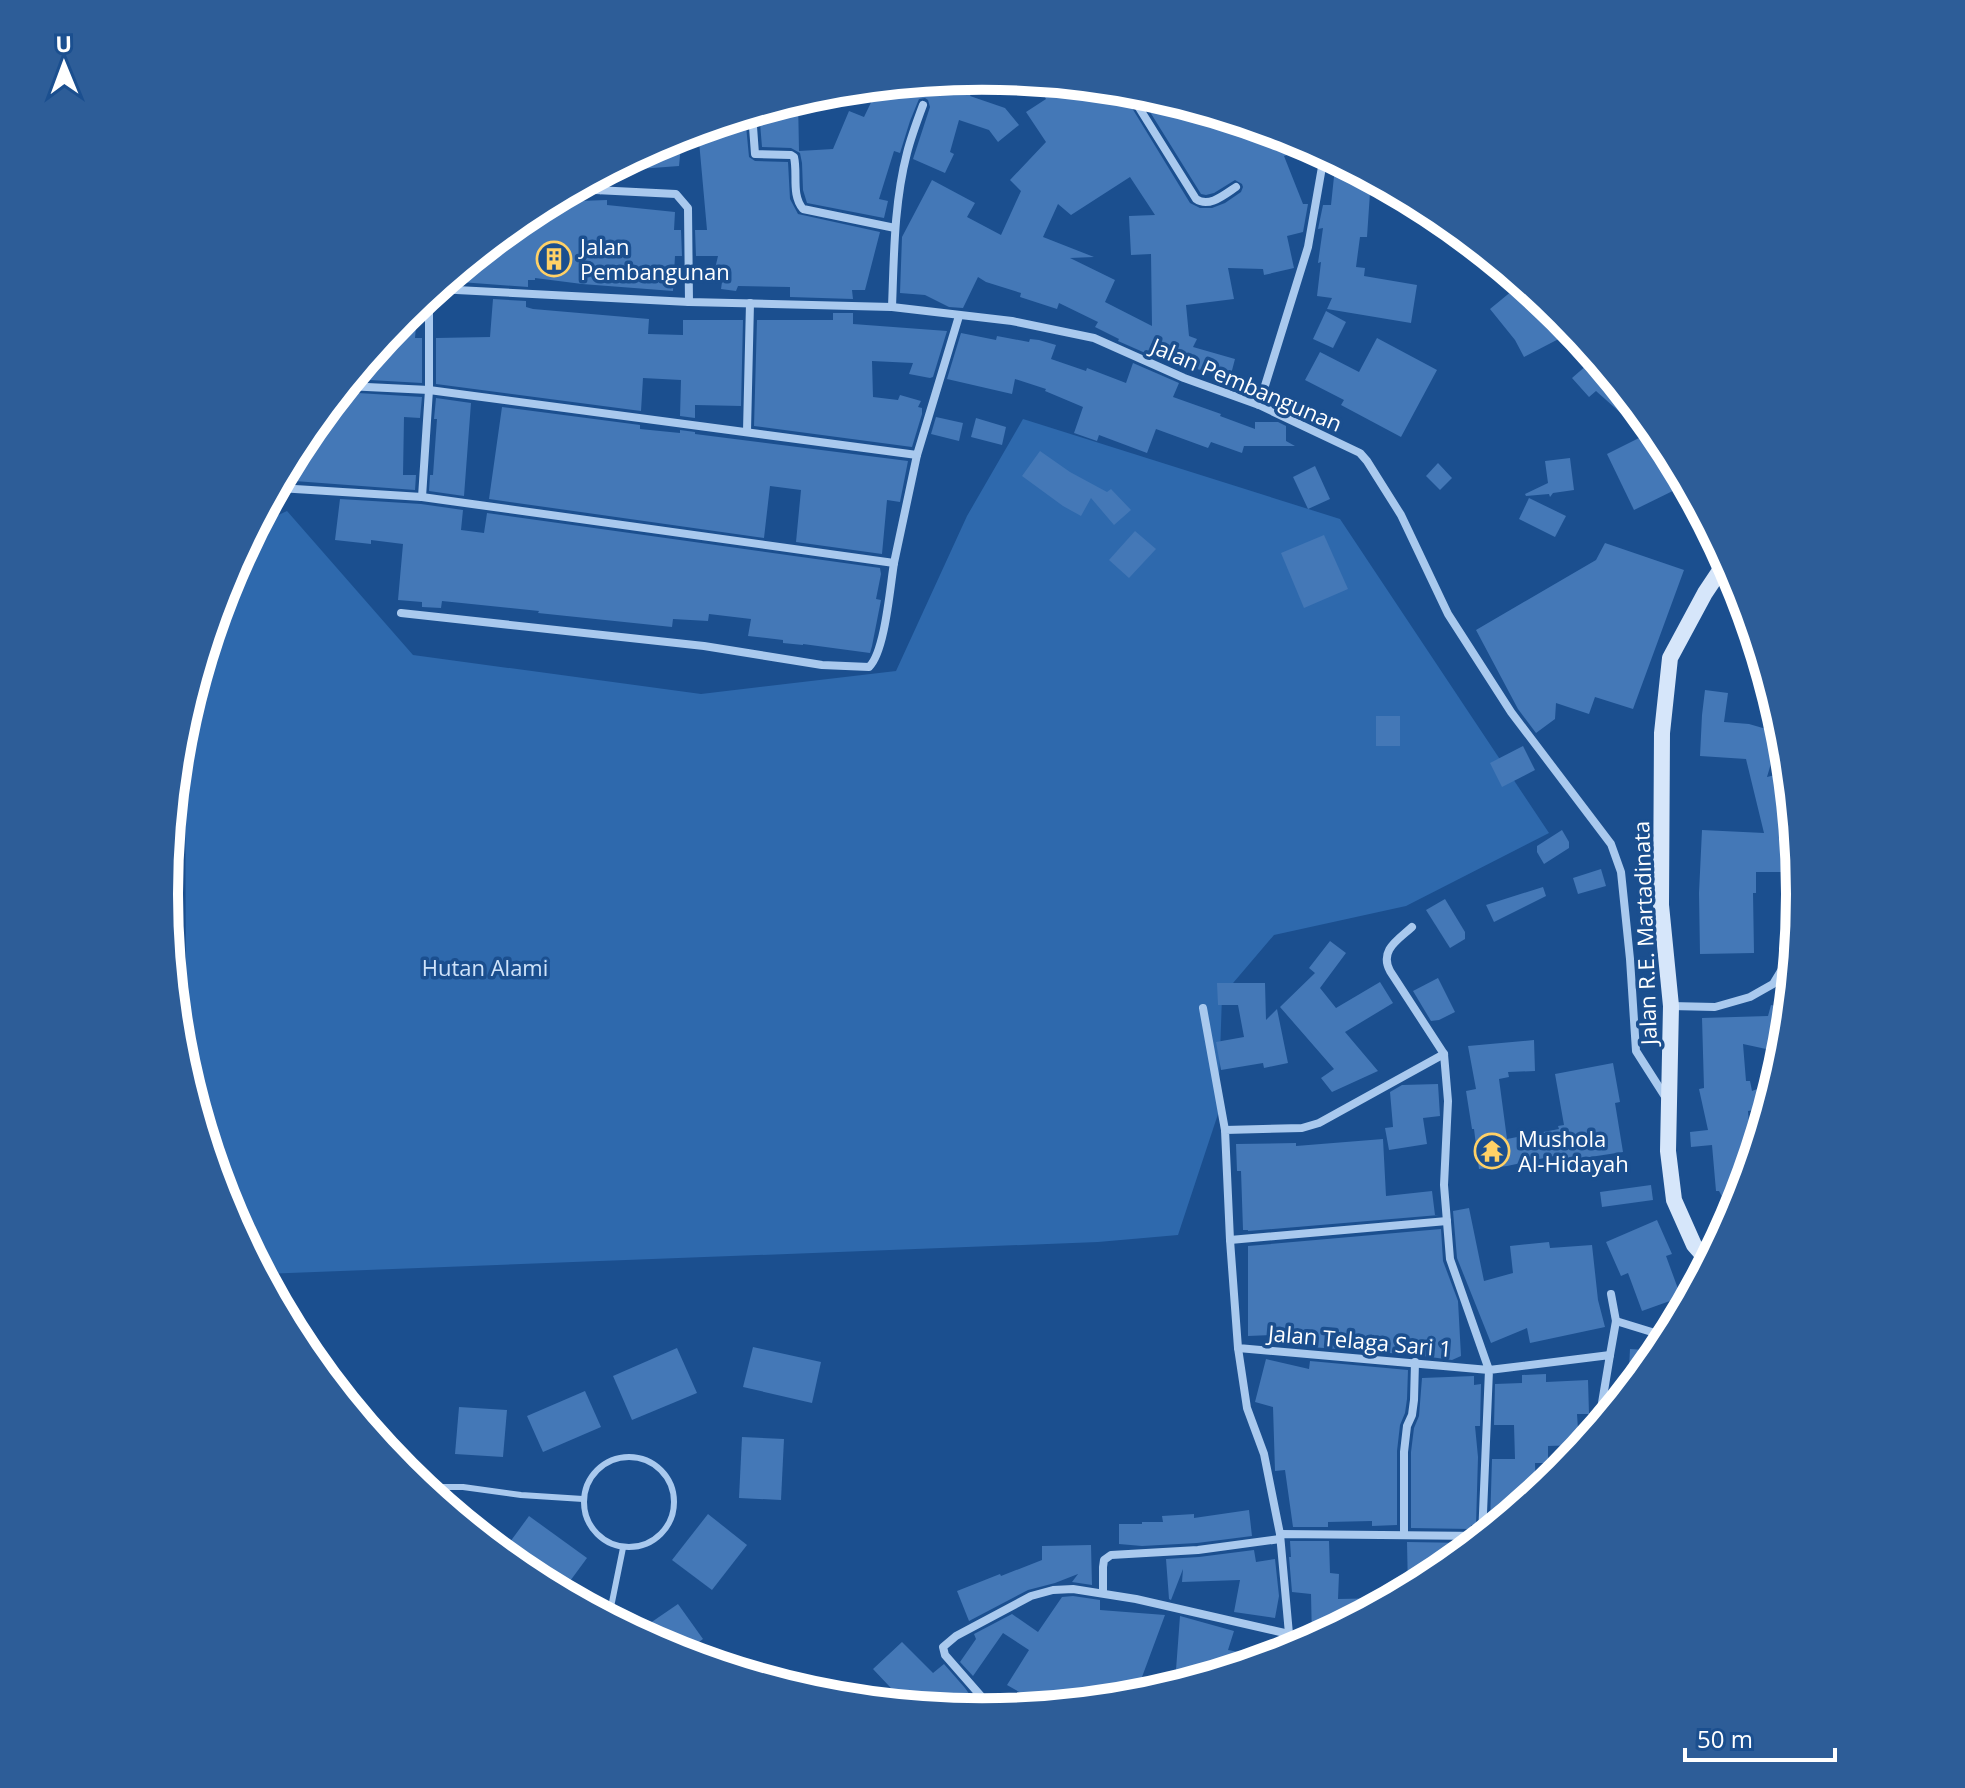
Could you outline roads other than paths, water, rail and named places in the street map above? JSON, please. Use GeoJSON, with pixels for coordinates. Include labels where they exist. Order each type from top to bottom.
{"type":"FeatureCollection","features":[{"type":"Feature","properties":{"kind":"street"},"geometry":{"type":"LineString","coordinates":[[892,307],[895,228],[907,150],[923,105]]}},
{"type":"Feature","properties":{"kind":"street"},"geometry":{"type":"LineString","coordinates":[[1137,105],[1196,199],[1202,203],[1208,202],[1236,187]]}},
{"type":"Feature","properties":{"kind":"street"},"geometry":{"type":"LineString","coordinates":[[753,124],[755,154],[794,157],[796,195],[803,209],[895,228]]}},
{"type":"Feature","properties":{"kind":"street"},"geometry":{"type":"LineString","coordinates":[[1259,405],[1308,247],[1322,167]]}},
{"type":"Feature","properties":{"kind":"street"},"geometry":{"type":"LineString","coordinates":[[596,190],[676,194],[683,200],[688,208],[689,302]]}},
{"type":"Feature","properties":{"kind":"street","name":"Jalan Pembangunan"},"geometry":{"type":"LineString","coordinates":[[452,290],[689,302],[892,307],[1012,321],[1094,338],[1184,378],[1259,405],[1360,453],[1401,515],[1448,614],[1511,712],[1611,844],[1621,872],[1636,1051],[1669,1102]]}},
{"type":"Feature","properties":{"kind":"street"},"geometry":{"type":"LineString","coordinates":[[747,431],[750,303]]}},
{"type":"Feature","properties":{"kind":"street"},"geometry":{"type":"LineString","coordinates":[[422,497],[429,390],[429,311]]}},
{"type":"Feature","properties":{"kind":"street"},"geometry":{"type":"LineString","coordinates":[[401,613],[704,646],[822,665],[869,667],[876,661],[881,644],[917,455],[959,316]]}},
{"type":"Feature","properties":{"kind":"street"},"geometry":{"type":"LineString","coordinates":[[360,387],[429,390],[917,455]]}},
{"type":"Feature","properties":{"kind":"street"},"geometry":{"type":"LineString","coordinates":[[288,489],[422,497],[894,563]]}},
{"type":"Feature","properties":{"kind":"street","name":"Jalan R.E. Martadinata"},"geometry":{"type":"LineString","coordinates":[[1702,1254],[1694,1245],[1674,1200],[1668,1151],[1671,1006],[1661,905],[1662,733],[1670,658],[1719,572]]}},
{"type":"Feature","properties":{"kind":"street"},"geometry":{"type":"LineString","coordinates":[[1225,1130],[1302,1128],[1319,1123],[1444,1054],[1385,960],[1387,952],[1412,927]]}},
{"type":"Feature","properties":{"kind":"street"},"geometry":{"type":"LineString","coordinates":[[1671,1006],[1715,1007],[1750,997],[1773,984],[1783,967]]}},
{"type":"Feature","properties":{"kind":"street","name":"Jalan Telaga Sari 1"},"geometry":{"type":"LineString","coordinates":[[1203,1008],[1225,1130],[1238,1348],[1489,1370]]}},
{"type":"Feature","properties":{"kind":"street","name":"Jalan Telaga Sari 1"},"geometry":{"type":"LineString","coordinates":[[1444,1054],[1448,1101],[1444,1185],[1450,1259],[1489,1370],[1483,1523]]}},
{"type":"Feature","properties":{"kind":"street"},"geometry":{"type":"LineString","coordinates":[[1230,1240],[1447,1221]]}},
{"type":"Feature","properties":{"kind":"street"},"geometry":{"type":"LineString","coordinates":[[1602,1406],[1616,1321],[1611,1294]]}},
{"type":"Feature","properties":{"kind":"street"},"geometry":{"type":"LineString","coordinates":[[1616,1321],[1656,1333]]}},
{"type":"Feature","properties":{"kind":"street"},"geometry":{"type":"LineString","coordinates":[[1238,1348],[1247,1408],[1264,1454],[1280,1536],[1288,1638]]}},
{"type":"Feature","properties":{"kind":"street"},"geometry":{"type":"LineString","coordinates":[[1489,1370],[1610,1355]]}},
{"type":"Feature","properties":{"kind":"street"},"geometry":{"type":"LineString","coordinates":[[1404,1535],[1404,1452],[1414,1400],[1415,1362]]}},
{"type":"Feature","properties":{"kind":"street"},"geometry":{"type":"LineString","coordinates":[[1103,1593],[1104,1560],[1111,1555],[1198,1550],[1280,1536],[1466,1537]]}},
{"type":"Feature","properties":{"kind":"street"},"geometry":{"type":"LineString","coordinates":[[983,1698],[945,1655],[943,1647],[1031,1596],[1053,1590],[1073,1589],[1136,1599],[1289,1634]]}},
{"type":"Feature","properties":{"kind":"lane"},"geometry":{"type":"LineString","coordinates":[[625,1457],[642,1458],[668,1478],[674,1493],[674,1509],[669,1524],[659,1537],[645,1545],[623,1548],[601,1539],[591,1528],[584,1514],[583,1499],[587,1484],[596,1470],[609,1461],[625,1457]]}},
{"type":"Feature","properties":{"kind":"lane"},"geometry":{"type":"LineString","coordinates":[[439,1486],[583,1499]]}},
{"type":"Feature","properties":{"kind":"lane"},"geometry":{"type":"LineString","coordinates":[[611,1607],[623,1548]]}},
{"type":"Feature","properties":{"kind":"place","name":"Jalan Pembangunan"},"geometry":{"type":"Point","coordinates":[554,259]}},
{"type":"Feature","properties":{"kind":"place","name":"Mushola Al-Hidayah"},"geometry":{"type":"Point","coordinates":[1492,1151]}},
{"type":"Feature","properties":{"kind":"park label","name":"Hutan Alami"},"geometry":{"type":"Point","coordinates":[485,967]}}]}
